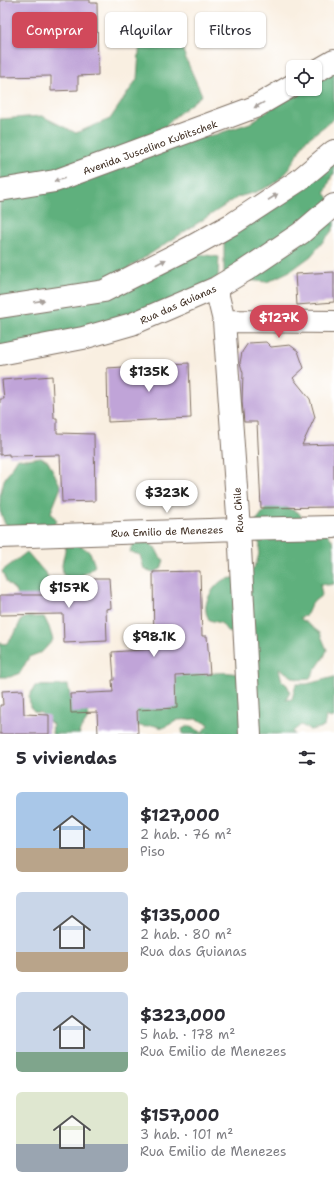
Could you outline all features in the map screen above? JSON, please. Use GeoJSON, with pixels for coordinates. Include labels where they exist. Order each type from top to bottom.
{"type":"FeatureCollection","features":[{"type":"Feature","properties":{"kind":"street"},"geometry":{"type":"LineString","coordinates":[[322,68],[334,61]]}},
{"type":"Feature","properties":{"kind":"street","name":"Avenida Juscelino Kubitschek"},"geometry":{"type":"LineString","coordinates":[[0,190],[55,181],[256,107],[286,89]]}},
{"type":"Feature","properties":{"kind":"street"},"geometry":{"type":"LineString","coordinates":[[0,307],[104,291],[189,248],[234,222],[298,181],[334,151]]}},
{"type":"Feature","properties":{"kind":"street","name":"Rua das Guianas"},"geometry":{"type":"LineString","coordinates":[[0,354],[83,338],[132,324],[216,288],[301,233],[334,205]]}},
{"type":"Feature","properties":{"kind":"street","name":"Rua Chile"},"geometry":{"type":"LineString","coordinates":[[216,288],[224,321],[239,529],[250,734]]}},
{"type":"Feature","properties":{"kind":"street"},"geometry":{"type":"LineString","coordinates":[[224,321],[334,322]]}},
{"type":"Feature","properties":{"kind":"street","name":"Rua Emilio de Menezes"},"geometry":{"type":"LineString","coordinates":[[0,537],[334,527]]}},
{"type":"Feature","properties":{"kind":"green space"},"geometry":{"type":"Polygon","coordinates":[[[139,48],[182,48],[202,95],[172,119],[147,148],[179,140],[214,135],[250,123],[290,96],[322,96],[322,78],[334,71],[334,119],[305,141],[287,172],[274,184],[256,192],[238,197],[130,267],[104,290],[0,315],[0,119],[42,116],[76,133],[110,119],[137,79],[139,48]]]}},
{"type":"Feature","properties":{"kind":"green space"},"geometry":{"type":"Polygon","coordinates":[[[334,145],[334,174],[332,175],[325,193],[334,205],[334,226],[331,232],[311,256],[292,270],[267,282],[246,280],[224,275],[224,243],[237,229],[334,145]]]}},
{"type":"Feature","properties":{"kind":"green space"},"geometry":{"type":"Polygon","coordinates":[[[193,253],[219,257],[218,277],[144,316],[0,351],[0,317],[193,253]]]}},
{"type":"Feature","properties":{"kind":"green space"},"geometry":{"type":"Polygon","coordinates":[[[41,457],[48,461],[61,487],[51,512],[57,521],[51,529],[6,527],[0,511],[0,496],[4,480],[18,458],[27,459],[41,457]]]}},
{"type":"Feature","properties":{"kind":"green space"},"geometry":{"type":"Polygon","coordinates":[[[281,506],[298,512],[307,524],[323,528],[333,541],[334,549],[334,584],[320,584],[322,595],[312,603],[307,614],[300,618],[320,633],[327,650],[309,679],[304,680],[296,678],[279,669],[282,681],[287,685],[290,691],[286,700],[292,699],[296,684],[307,684],[334,677],[334,717],[331,718],[326,716],[324,727],[310,730],[301,725],[292,732],[295,734],[183,734],[182,729],[188,726],[202,732],[209,724],[196,719],[178,720],[163,728],[152,725],[145,727],[131,724],[134,709],[176,676],[188,644],[206,675],[213,673],[237,674],[238,634],[228,632],[221,623],[209,620],[206,612],[208,598],[216,586],[223,580],[244,576],[253,569],[258,559],[260,544],[248,531],[267,507],[281,506]]]}},
{"type":"Feature","properties":{"kind":"green space"},"geometry":{"type":"Polygon","coordinates":[[[146,539],[164,560],[161,569],[153,572],[144,569],[140,555],[130,552],[133,542],[146,539]]]}},
{"type":"Feature","properties":{"kind":"green space"},"geometry":{"type":"Polygon","coordinates":[[[78,544],[90,552],[95,566],[86,573],[74,579],[63,575],[62,565],[66,545],[78,544]]]}},
{"type":"Feature","properties":{"kind":"green space"},"geometry":{"type":"Polygon","coordinates":[[[27,552],[47,575],[51,588],[45,599],[20,603],[15,590],[7,583],[2,571],[27,552]]]}},
{"type":"Feature","properties":{"kind":"green space"},"geometry":{"type":"Polygon","coordinates":[[[27,617],[44,617],[53,640],[42,652],[29,657],[20,673],[10,677],[0,677],[0,643],[6,644],[15,633],[21,620],[27,617]]]}},
{"type":"Feature","properties":{"kind":"green space"},"geometry":{"type":"Polygon","coordinates":[[[68,685],[71,700],[89,711],[88,718],[79,732],[80,734],[52,734],[53,725],[41,713],[35,712],[30,707],[29,697],[35,686],[68,685]]]}},
{"type":"Feature","properties":{"kind":"building"},"geometry":{"type":"Polygon","coordinates":[[[0,0],[90,0],[90,3],[97,3],[98,75],[78,76],[78,90],[51,91],[51,76],[0,77],[0,0]]]}},
{"type":"Feature","properties":{"kind":"building"},"geometry":{"type":"Polygon","coordinates":[[[334,272],[334,302],[297,305],[295,274],[334,272]]]}},
{"type":"Feature","properties":{"kind":"building"},"geometry":{"type":"Polygon","coordinates":[[[266,342],[271,347],[290,345],[298,351],[304,368],[293,378],[310,399],[315,417],[302,445],[334,444],[334,507],[261,508],[257,422],[244,422],[242,402],[243,373],[240,363],[242,352],[248,343],[266,342]]]}},
{"type":"Feature","properties":{"kind":"building"},"geometry":{"type":"Polygon","coordinates":[[[189,363],[191,418],[108,422],[107,368],[189,363]]]}},
{"type":"Feature","properties":{"kind":"building"},"geometry":{"type":"Polygon","coordinates":[[[52,376],[54,418],[57,418],[57,433],[94,434],[95,501],[62,502],[60,455],[0,455],[0,399],[4,399],[2,380],[52,376]]]}},
{"type":"Feature","properties":{"kind":"building"},"geometry":{"type":"Polygon","coordinates":[[[200,571],[202,636],[207,636],[210,674],[176,676],[177,708],[137,710],[138,734],[98,734],[97,712],[71,713],[70,694],[113,692],[112,680],[114,680],[112,652],[154,649],[153,572],[200,571]]]}},
{"type":"Feature","properties":{"kind":"building"},"geometry":{"type":"Polygon","coordinates":[[[87,578],[109,578],[111,608],[106,609],[107,641],[64,643],[63,614],[0,615],[0,595],[62,595],[62,587],[88,585],[87,578]]]}},
{"type":"Feature","properties":{"kind":"building"},"geometry":{"type":"Polygon","coordinates":[[[23,690],[24,714],[49,715],[49,734],[0,734],[0,705],[3,705],[2,691],[23,690]]]}}]}
